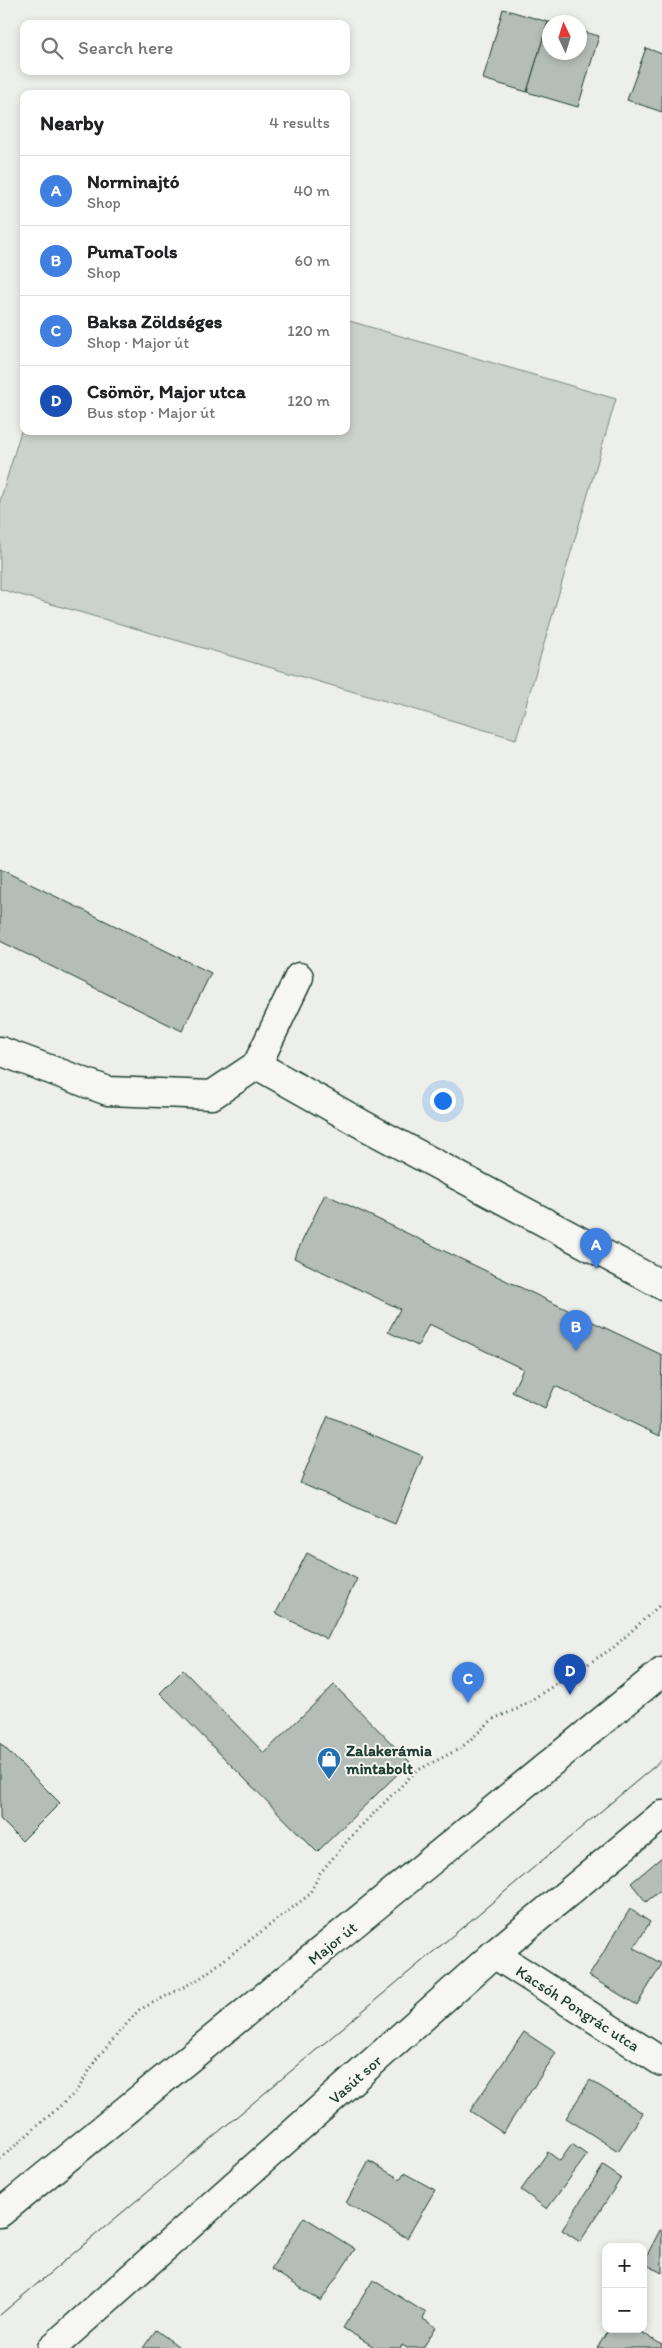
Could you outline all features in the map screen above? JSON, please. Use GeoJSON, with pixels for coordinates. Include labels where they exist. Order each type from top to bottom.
{"type":"FeatureCollection","features":[{"type":"Feature","properties":{"kind":"street"},"geometry":{"type":"LineString","coordinates":[[0,1051],[108,1091],[212,1095],[257,1065],[299,976]]}},
{"type":"Feature","properties":{"kind":"street"},"geometry":{"type":"LineString","coordinates":[[257,1065],[367,1127],[662,1285]]}},
{"type":"Feature","properties":{"kind":"street","name":"Major út"},"geometry":{"type":"LineString","coordinates":[[0,2213],[662,1672]]}},
{"type":"Feature","properties":{"kind":"street","name":"Vasút sor"},"geometry":{"type":"LineString","coordinates":[[52,2348],[494,1954],[662,1815]]}},
{"type":"Feature","properties":{"kind":"street","name":"Kacsóh Pongrác utca"},"geometry":{"type":"LineString","coordinates":[[494,1954],[662,2062]]}},
{"type":"Feature","properties":{"kind":"path"},"geometry":{"type":"LineString","coordinates":[[0,2159],[76,2092],[97,2058],[139,2010],[199,1979],[308,1895],[320,1872],[349,1838],[416,1772],[461,1748],[493,1719],[518,1710],[614,1648],[662,1603]]}},
{"type":"Feature","properties":{"kind":"shaded area"},"geometry":{"type":"Polygon","coordinates":[[[350,321],[616,399],[516,739],[0,589],[0,501],[20,434],[350,435],[350,321]]]}},
{"type":"Feature","properties":{"kind":"building"},"geometry":{"type":"Polygon","coordinates":[[[503,9],[542,20],[542,42],[527,92],[483,79],[503,9]]]}},
{"type":"Feature","properties":{"kind":"building"},"geometry":{"type":"Polygon","coordinates":[[[587,33],[599,36],[578,107],[527,92],[542,42],[542,60],[587,60],[587,33]]]}},
{"type":"Feature","properties":{"kind":"building"},"geometry":{"type":"Polygon","coordinates":[[[646,48],[662,54],[662,112],[627,100],[646,48]]]}},
{"type":"Feature","properties":{"kind":"building"},"geometry":{"type":"Polygon","coordinates":[[[0,869],[211,973],[182,1031],[0,941],[0,869]]]}},
{"type":"Feature","properties":{"kind":"building"},"geometry":{"type":"Polygon","coordinates":[[[325,1194],[662,1355],[660,1436],[555,1386],[545,1408],[512,1392],[523,1369],[429,1324],[418,1346],[388,1332],[400,1309],[294,1258],[325,1194]]]}},
{"type":"Feature","properties":{"kind":"building"},"geometry":{"type":"Polygon","coordinates":[[[328,1416],[423,1456],[395,1524],[300,1483],[328,1416]]]}},
{"type":"Feature","properties":{"kind":"building"},"geometry":{"type":"Polygon","coordinates":[[[307,1553],[357,1579],[327,1639],[276,1613],[307,1553]]]}},
{"type":"Feature","properties":{"kind":"building"},"geometry":{"type":"Polygon","coordinates":[[[183,1670],[264,1753],[334,1685],[410,1762],[317,1852],[160,1693],[183,1670]]]}},
{"type":"Feature","properties":{"kind":"building"},"geometry":{"type":"Polygon","coordinates":[[[0,1743],[60,1803],[22,1841],[0,1819],[0,1743]]]}},
{"type":"Feature","properties":{"kind":"building"},"geometry":{"type":"Polygon","coordinates":[[[662,1857],[662,1889],[646,1902],[631,1883],[662,1857]]]}},
{"type":"Feature","properties":{"kind":"building"},"geometry":{"type":"Polygon","coordinates":[[[630,1909],[650,1922],[634,1948],[662,1964],[637,2005],[589,1976],[630,1909]]]}},
{"type":"Feature","properties":{"kind":"building"},"geometry":{"type":"Polygon","coordinates":[[[524,2032],[556,2053],[503,2133],[470,2111],[524,2032]]]}},
{"type":"Feature","properties":{"kind":"building"},"geometry":{"type":"Polygon","coordinates":[[[590,2080],[643,2113],[618,2151],[566,2118],[590,2080]]]}},
{"type":"Feature","properties":{"kind":"building"},"geometry":{"type":"Polygon","coordinates":[[[572,2144],[587,2155],[547,2209],[521,2190],[548,2152],[560,2161],[572,2144]]]}},
{"type":"Feature","properties":{"kind":"building"},"geometry":{"type":"Polygon","coordinates":[[[369,2161],[400,2179],[404,2173],[435,2190],[407,2238],[346,2203],[369,2161]]]}},
{"type":"Feature","properties":{"kind":"building"},"geometry":{"type":"Polygon","coordinates":[[[603,2166],[621,2178],[580,2242],[562,2230],[603,2166]]]}},
{"type":"Feature","properties":{"kind":"building"},"geometry":{"type":"Polygon","coordinates":[[[304,2217],[355,2249],[321,2301],[271,2269],[304,2217]]]}},
{"type":"Feature","properties":{"kind":"building"},"geometry":{"type":"Polygon","coordinates":[[[660,2230],[662,2231],[662,2273],[647,2265],[647,2255],[660,2230]]]}},
{"type":"Feature","properties":{"kind":"building"},"geometry":{"type":"Polygon","coordinates":[[[373,2280],[426,2313],[423,2319],[436,2327],[423,2348],[407,2348],[402,2345],[401,2348],[376,2348],[343,2328],[373,2280]]]}},
{"type":"Feature","properties":{"kind":"building"},"geometry":{"type":"Polygon","coordinates":[[[156,2330],[178,2346],[176,2348],[143,2348],[156,2330]]]}},
{"type":"Feature","properties":{"kind":"building"},"geometry":{"type":"Polygon","coordinates":[[[606,2333],[643,2333],[662,2345],[662,2348],[597,2348],[606,2333]]]}},
{"type":"Feature","properties":{"kind":"tram line"},"geometry":{"type":"LineString","coordinates":[[0,2315],[662,1760]]}},
{"type":"Feature","properties":{"kind":"place","name":"Norminajtó"},"geometry":{"type":"Point","coordinates":[596,1269]}},
{"type":"Feature","properties":{"kind":"place","name":"PumaTools"},"geometry":{"type":"Point","coordinates":[576,1351]}},
{"type":"Feature","properties":{"kind":"place","name":"Csömör, Major utca"},"geometry":{"type":"Point","coordinates":[570,1695]}},
{"type":"Feature","properties":{"kind":"place","name":"Baksa Zöldséges"},"geometry":{"type":"Point","coordinates":[468,1703]}},
{"type":"Feature","properties":{"kind":"place","name":"Zalakerámia mintabolt"},"geometry":{"type":"Point","coordinates":[329,1780]}}]}
